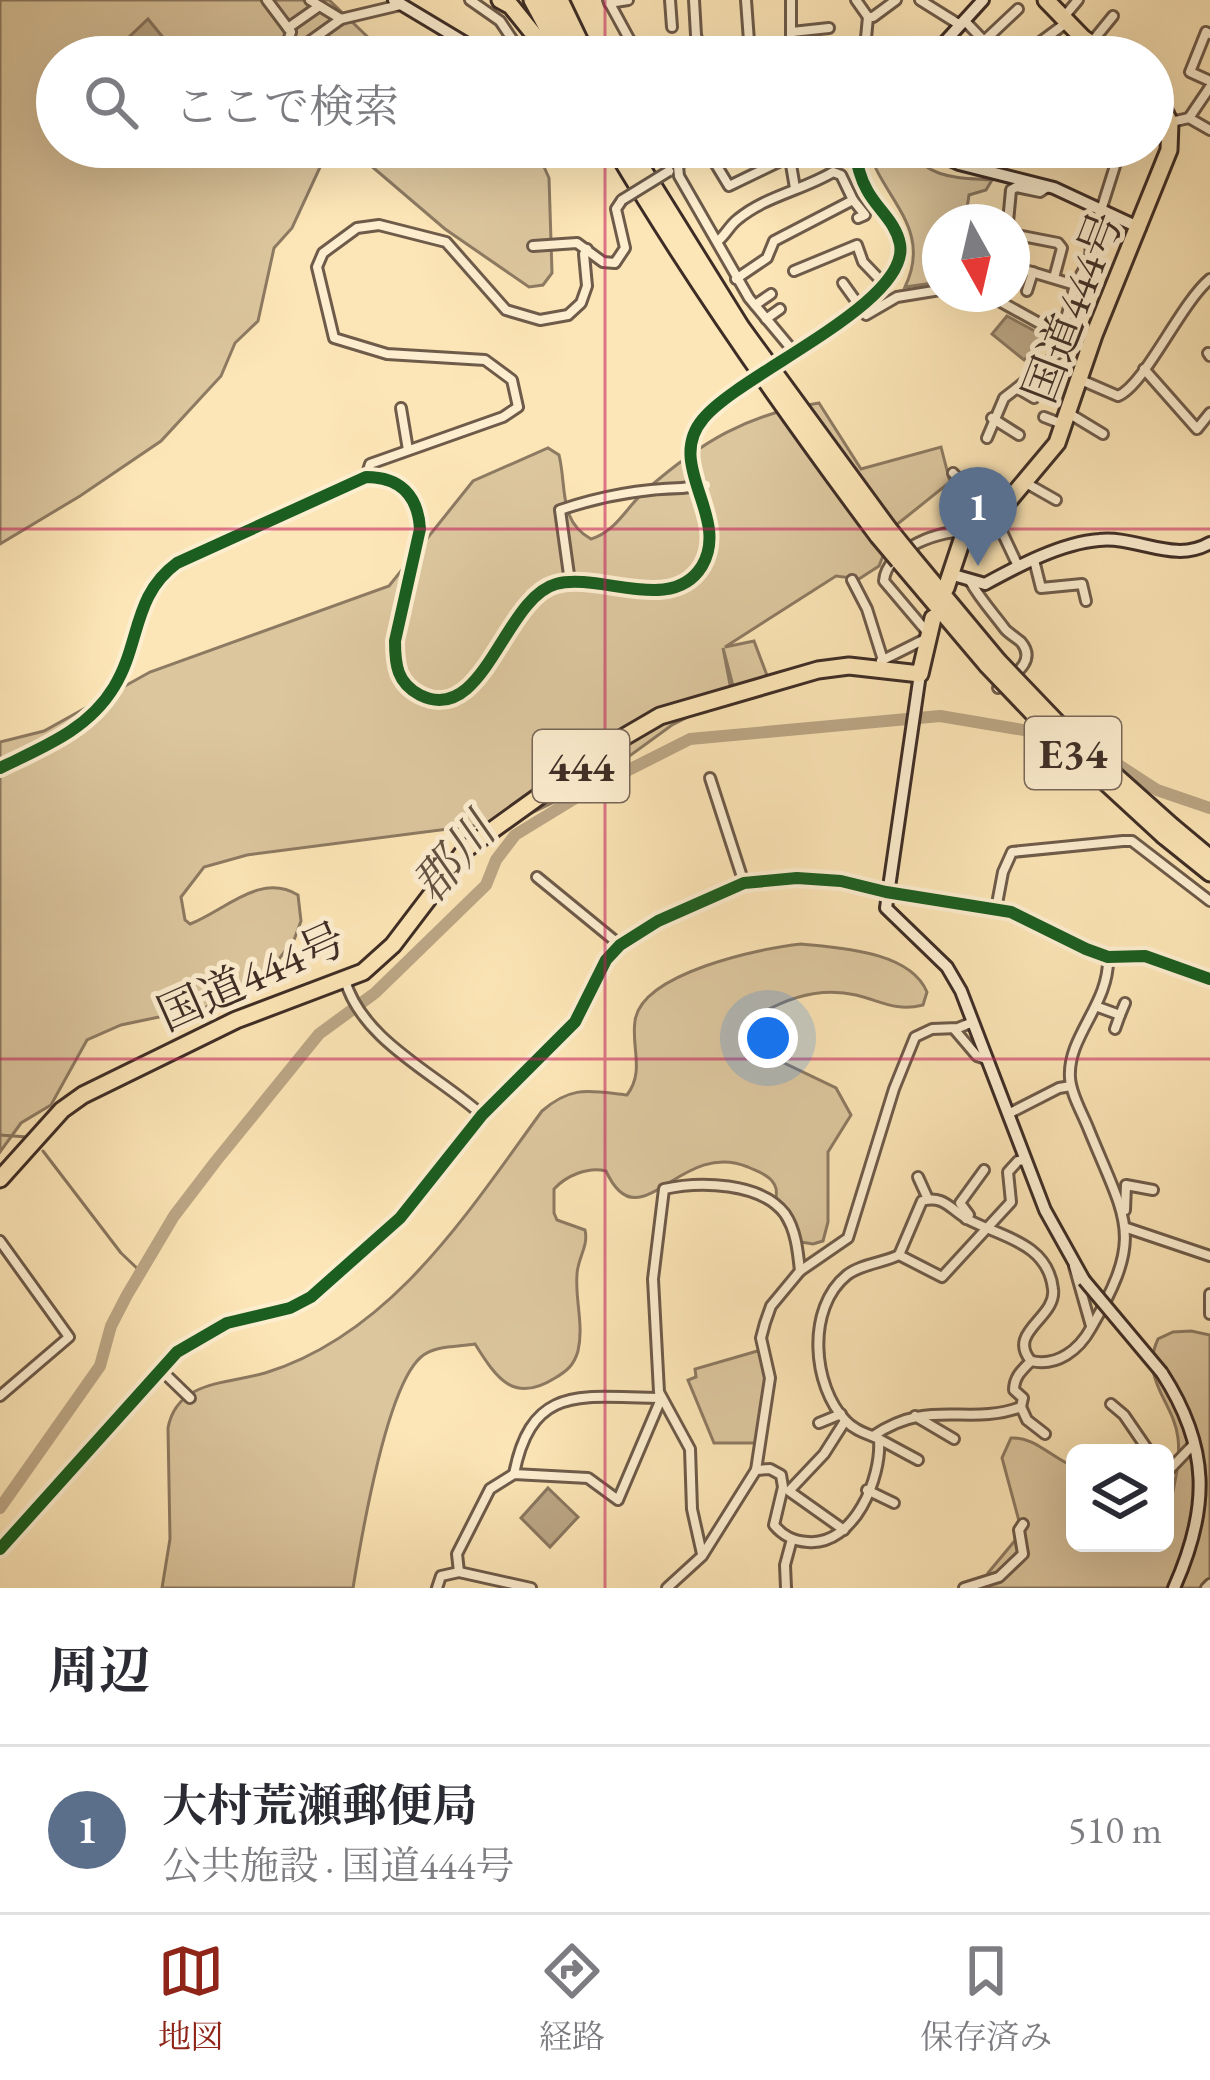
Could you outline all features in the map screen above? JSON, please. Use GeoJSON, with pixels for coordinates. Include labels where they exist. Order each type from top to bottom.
{"type":"FeatureCollection","features":[{"type":"Feature","properties":{"kind":"highway"},"geometry":{"type":"LineString","coordinates":[[500,0],[511,6],[535,36]]}},
{"type":"Feature","properties":{"kind":"highway"},"geometry":{"type":"LineString","coordinates":[[532,0],[551,36]]}},
{"type":"Feature","properties":{"kind":"highway"},"geometry":{"type":"LineString","coordinates":[[546,0],[566,36]]}},
{"type":"Feature","properties":{"kind":"highway"},"geometry":{"type":"LineString","coordinates":[[560,0],[577,36]]}},
{"type":"Feature","properties":{"kind":"highway"},"geometry":{"type":"LineString","coordinates":[[1046,0],[1081,36]]}},
{"type":"Feature","properties":{"kind":"highway","name":"E34"},"geometry":{"type":"LineString","coordinates":[[632,168],[655,214],[781,406],[904,558],[993,663],[1210,873]]}},
{"type":"Feature","properties":{"kind":"highway","name":"E34"},"geometry":{"type":"LineString","coordinates":[[636,168],[883,532]]}},
{"type":"Feature","properties":{"kind":"highway","name":"国道444号"},"geometry":{"type":"LineString","coordinates":[[970,532],[995,517],[1057,443],[1091,343],[1162,168]]}},
{"type":"Feature","properties":{"kind":"highway"},"geometry":{"type":"LineString","coordinates":[[948,581],[955,551],[970,532]]}},
{"type":"Feature","properties":{"kind":"highway"},"geometry":{"type":"LineString","coordinates":[[920,674],[930,630]]}},
{"type":"Feature","properties":{"kind":"highway","name":"国道444号"},"geometry":{"type":"LineString","coordinates":[[0,1179],[62,1110],[82,1095],[217,1029],[363,972],[393,945],[466,849],[660,716],[818,670],[876,663],[920,674]]}},
{"type":"Feature","properties":{"kind":"highway","name":"E34"},"geometry":{"type":"LineString","coordinates":[[1168,831],[1210,858]]}},
{"type":"Feature","properties":{"kind":"street"},"geometry":{"type":"LineString","coordinates":[[267,0],[288,28],[288,36]]}},
{"type":"Feature","properties":{"kind":"street"},"geometry":{"type":"LineString","coordinates":[[470,0],[500,20],[510,36]]}},
{"type":"Feature","properties":{"kind":"street"},"geometry":{"type":"LineString","coordinates":[[628,0],[609,1],[628,36]]}},
{"type":"Feature","properties":{"kind":"street"},"geometry":{"type":"LineString","coordinates":[[670,0],[672,27]]}},
{"type":"Feature","properties":{"kind":"street"},"geometry":{"type":"LineString","coordinates":[[694,0],[696,36]]}},
{"type":"Feature","properties":{"kind":"street"},"geometry":{"type":"LineString","coordinates":[[746,0],[750,36]]}},
{"type":"Feature","properties":{"kind":"street"},"geometry":{"type":"LineString","coordinates":[[791,0],[791,36]]}},
{"type":"Feature","properties":{"kind":"street"},"geometry":{"type":"LineString","coordinates":[[856,0],[868,17],[866,36]]}},
{"type":"Feature","properties":{"kind":"street"},"geometry":{"type":"LineString","coordinates":[[868,17],[896,0]]}},
{"type":"Feature","properties":{"kind":"street"},"geometry":{"type":"LineString","coordinates":[[920,0],[978,36]]}},
{"type":"Feature","properties":{"kind":"street"},"geometry":{"type":"LineString","coordinates":[[950,36],[982,0]]}},
{"type":"Feature","properties":{"kind":"street"},"geometry":{"type":"LineString","coordinates":[[1051,36],[1078,0]]}},
{"type":"Feature","properties":{"kind":"street"},"geometry":{"type":"LineString","coordinates":[[288,28],[314,3],[341,19]]}},
{"type":"Feature","properties":{"kind":"street"},"geometry":{"type":"LineString","coordinates":[[317,36],[341,19],[397,3],[453,36]]}},
{"type":"Feature","properties":{"kind":"street"},"geometry":{"type":"LineString","coordinates":[[989,36],[1018,9]]}},
{"type":"Feature","properties":{"kind":"street"},"geometry":{"type":"LineString","coordinates":[[1097,36],[1113,16]]}},
{"type":"Feature","properties":{"kind":"street"},"geometry":{"type":"LineString","coordinates":[[792,32],[829,28]]}},
{"type":"Feature","properties":{"kind":"street"},"geometry":{"type":"LineString","coordinates":[[1174,122],[1189,118],[1210,84],[1190,72],[1206,32],[1210,34]]}},
{"type":"Feature","properties":{"kind":"street"},"geometry":{"type":"LineString","coordinates":[[1189,118],[1210,130]]}},
{"type":"Feature","properties":{"kind":"street"},"geometry":{"type":"LineString","coordinates":[[533,246],[566,242],[609,264],[620,260],[625,248],[616,208],[676,168]]}},
{"type":"Feature","properties":{"kind":"street"},"geometry":{"type":"LineString","coordinates":[[718,168],[729,187],[762,168]]}},
{"type":"Feature","properties":{"kind":"street"},"geometry":{"type":"LineString","coordinates":[[792,168],[795,188]]}},
{"type":"Feature","properties":{"kind":"street"},"geometry":{"type":"LineString","coordinates":[[0,768],[61,739],[98,709],[123,672],[148,592],[160,575],[366,477],[403,486],[419,512],[420,529],[394,658],[406,686],[418,694],[447,699],[473,684],[526,604],[541,590],[570,582],[660,590],[690,579],[701,567],[710,534],[688,451],[699,423],[860,307],[886,286],[899,264],[896,231],[868,194],[858,168]]}},
{"type":"Feature","properties":{"kind":"street"},"geometry":{"type":"LineString","coordinates":[[975,168],[1048,186],[1140,228]]}},
{"type":"Feature","properties":{"kind":"street"},"geometry":{"type":"LineString","coordinates":[[1091,343],[1067,328],[1075,285],[1090,259],[1090,242],[1115,168]]}},
{"type":"Feature","properties":{"kind":"street"},"geometry":{"type":"LineString","coordinates":[[674,171],[718,240],[736,279],[791,354]]}},
{"type":"Feature","properties":{"kind":"street"},"geometry":{"type":"LineString","coordinates":[[718,240],[736,220],[833,172],[842,175],[865,214],[858,218]]}},
{"type":"Feature","properties":{"kind":"street"},"geometry":{"type":"LineString","coordinates":[[1010,204],[1011,190],[1016,187],[1040,192],[1048,186]]}},
{"type":"Feature","properties":{"kind":"street"},"geometry":{"type":"LineString","coordinates":[[736,279],[766,258],[774,241],[853,200]]}},
{"type":"Feature","properties":{"kind":"street"},"geometry":{"type":"LineString","coordinates":[[366,477],[370,464],[503,417],[518,407],[514,385],[485,360],[387,354],[334,338],[317,277],[323,253],[346,233],[367,225],[446,242],[506,310],[548,321],[568,315],[581,303],[587,286],[587,249]]}},
{"type":"Feature","properties":{"kind":"street"},"geometry":{"type":"LineString","coordinates":[[1030,238],[1062,248],[1054,278]]}},
{"type":"Feature","properties":{"kind":"street"},"geometry":{"type":"LineString","coordinates":[[794,271],[857,245],[863,262],[886,286]]}},
{"type":"Feature","properties":{"kind":"street"},"geometry":{"type":"LineString","coordinates":[[1030,271],[1075,285]]}},
{"type":"Feature","properties":{"kind":"street"},"geometry":{"type":"LineString","coordinates":[[1030,283],[1033,272]]}},
{"type":"Feature","properties":{"kind":"street"},"geometry":{"type":"LineString","coordinates":[[1081,380],[1118,396],[1131,390],[1210,279]]}},
{"type":"Feature","properties":{"kind":"street"},"geometry":{"type":"LineString","coordinates":[[843,284],[866,315],[897,297],[922,293]]}},
{"type":"Feature","properties":{"kind":"street"},"geometry":{"type":"LineString","coordinates":[[1200,287],[1210,296]]}},
{"type":"Feature","properties":{"kind":"street"},"geometry":{"type":"LineString","coordinates":[[755,305],[771,294]]}},
{"type":"Feature","properties":{"kind":"street"},"geometry":{"type":"LineString","coordinates":[[766,319],[780,309]]}},
{"type":"Feature","properties":{"kind":"street"},"geometry":{"type":"LineString","coordinates":[[1020,312],[1072,340],[1091,343]]}},
{"type":"Feature","properties":{"kind":"street"},"geometry":{"type":"LineString","coordinates":[[987,438],[1004,398],[1072,340]]}},
{"type":"Feature","properties":{"kind":"street"},"geometry":{"type":"LineString","coordinates":[[1144,369],[1197,429],[1210,413]]}},
{"type":"Feature","properties":{"kind":"street"},"geometry":{"type":"LineString","coordinates":[[1017,388],[1034,398]]}},
{"type":"Feature","properties":{"kind":"street"},"geometry":{"type":"LineString","coordinates":[[401,408],[408,450]]}},
{"type":"Feature","properties":{"kind":"street"},"geometry":{"type":"LineString","coordinates":[[1044,417],[1068,419],[1103,434]]}},
{"type":"Feature","properties":{"kind":"street"},"geometry":{"type":"LineString","coordinates":[[992,418],[1019,435]]}},
{"type":"Feature","properties":{"kind":"street"},"geometry":{"type":"LineString","coordinates":[[953,473],[995,517],[1018,566]]}},
{"type":"Feature","properties":{"kind":"street"},"geometry":{"type":"LineString","coordinates":[[1024,482],[1055,500]]}},
{"type":"Feature","properties":{"kind":"street"},"geometry":{"type":"LineString","coordinates":[[570,582],[560,510],[644,489],[706,485]]}},
{"type":"Feature","properties":{"kind":"street"},"geometry":{"type":"LineString","coordinates":[[852,580],[867,609],[876,663],[930,630],[884,581],[891,562],[913,546],[957,530],[970,532]]}},
{"type":"Feature","properties":{"kind":"street"},"geometry":{"type":"LineString","coordinates":[[948,581],[985,584],[1018,566],[1100,539],[1185,552],[1210,543]]}},
{"type":"Feature","properties":{"kind":"street"},"geometry":{"type":"LineString","coordinates":[[1034,560],[1041,588],[1082,584],[1086,601]]}},
{"type":"Feature","properties":{"kind":"street"},"geometry":{"type":"LineString","coordinates":[[970,581],[1027,654],[1025,666],[998,688]]}},
{"type":"Feature","properties":{"kind":"street"},"geometry":{"type":"LineString","coordinates":[[920,674],[886,908],[947,967],[973,1022],[1024,1160],[1074,1265],[1162,1373],[1184,1405],[1203,1448],[1205,1514],[1196,1550],[1174,1588]]}},
{"type":"Feature","properties":{"kind":"street"},"geometry":{"type":"LineString","coordinates":[[710,778],[744,883]]}},
{"type":"Feature","properties":{"kind":"street"},"geometry":{"type":"LineString","coordinates":[[997,909],[1012,851],[1123,841],[1132,841],[1210,901]]}},
{"type":"Feature","properties":{"kind":"street"},"geometry":{"type":"LineString","coordinates":[[537,877],[620,945]]}},
{"type":"Feature","properties":{"kind":"street"},"geometry":{"type":"LineString","coordinates":[[0,1549],[177,1352],[227,1323],[290,1308],[318,1293],[417,1202],[482,1115],[575,1022],[594,978],[620,945],[658,921],[744,883],[842,880],[886,892],[1011,912],[1108,957],[1144,956],[1210,979]]}},
{"type":"Feature","properties":{"kind":"street"},"geometry":{"type":"LineString","coordinates":[[1125,955],[1144,949]]}},
{"type":"Feature","properties":{"kind":"street"},"geometry":{"type":"LineString","coordinates":[[1108,957],[1108,981],[1071,1063],[1071,1086],[1125,1217]]}},
{"type":"Feature","properties":{"kind":"street"},"geometry":{"type":"LineString","coordinates":[[344,980],[350,997],[378,1033],[482,1115]]}},
{"type":"Feature","properties":{"kind":"street"},"geometry":{"type":"LineString","coordinates":[[1115,1029],[1125,1003]]}},
{"type":"Feature","properties":{"kind":"street"},"geometry":{"type":"LineString","coordinates":[[1098,1007],[1120,1016]]}},
{"type":"Feature","properties":{"kind":"street"},"geometry":{"type":"LineString","coordinates":[[667,1588],[702,1556],[756,1469],[770,1378],[761,1338],[771,1306],[800,1271],[848,1238],[915,1037],[973,1022]]}},
{"type":"Feature","properties":{"kind":"street"},"geometry":{"type":"LineString","coordinates":[[953,1028],[977,1056],[987,1059]]}},
{"type":"Feature","properties":{"kind":"street"},"geometry":{"type":"LineString","coordinates":[[1008,1114],[1071,1086]]}},
{"type":"Feature","properties":{"kind":"street"},"geometry":{"type":"LineString","coordinates":[[899,1255],[942,1277],[1011,1202],[1011,1167],[1024,1160]]}},
{"type":"Feature","properties":{"kind":"street"},"geometry":{"type":"LineString","coordinates":[[965,1220],[969,1215],[960,1203],[984,1170]]}},
{"type":"Feature","properties":{"kind":"street"},"geometry":{"type":"LineString","coordinates":[[918,1177],[928,1199]]}},
{"type":"Feature","properties":{"kind":"street"},"geometry":{"type":"LineString","coordinates":[[918,1460],[843,1417],[829,1389],[818,1348],[819,1320],[844,1277],[899,1255],[922,1202],[945,1202],[965,1220],[1027,1246],[1041,1261],[1053,1288],[1048,1309],[1026,1334],[1024,1351],[1031,1361],[1043,1363],[1066,1356],[1092,1327],[1122,1270],[1126,1185],[1153,1190]]}},
{"type":"Feature","properties":{"kind":"street"},"geometry":{"type":"LineString","coordinates":[[702,1556],[692,1509],[690,1448],[662,1397],[653,1279],[664,1189],[715,1186],[772,1202],[794,1232],[800,1271]]}},
{"type":"Feature","properties":{"kind":"street"},"geometry":{"type":"LineString","coordinates":[[1127,1228],[1210,1256]]}},
{"type":"Feature","properties":{"kind":"street"},"geometry":{"type":"LineString","coordinates":[[0,1240],[69,1337],[0,1396]]}},
{"type":"Feature","properties":{"kind":"street"},"geometry":{"type":"LineString","coordinates":[[1074,1265],[1092,1327]]}},
{"type":"Feature","properties":{"kind":"street"},"geometry":{"type":"LineString","coordinates":[[1210,1294],[1210,1314]]}},
{"type":"Feature","properties":{"kind":"street"},"geometry":{"type":"LineString","coordinates":[[1031,1361],[1014,1381],[1014,1390],[1023,1398],[1027,1420],[1045,1434]]}},
{"type":"Feature","properties":{"kind":"street"},"geometry":{"type":"LineString","coordinates":[[161,1370],[190,1398]]}},
{"type":"Feature","properties":{"kind":"street"},"geometry":{"type":"LineString","coordinates":[[514,1474],[527,1428],[564,1398],[662,1397]]}},
{"type":"Feature","properties":{"kind":"street"},"geometry":{"type":"LineString","coordinates":[[459,1572],[457,1554],[490,1489],[514,1474],[588,1478],[618,1500],[662,1397]]}},
{"type":"Feature","properties":{"kind":"street"},"geometry":{"type":"LineString","coordinates":[[1111,1404],[1124,1414],[1144,1444]]}},
{"type":"Feature","properties":{"kind":"street"},"geometry":{"type":"LineString","coordinates":[[1174,1465],[1192,1448],[1180,1410],[1184,1405]]}},
{"type":"Feature","properties":{"kind":"street"},"geometry":{"type":"LineString","coordinates":[[876,1437],[915,1416],[1006,1413],[1021,1407]]}},
{"type":"Feature","properties":{"kind":"street"},"geometry":{"type":"LineString","coordinates":[[915,1416],[954,1439]]}},
{"type":"Feature","properties":{"kind":"street"},"geometry":{"type":"LineString","coordinates":[[819,1423],[843,1417]]}},
{"type":"Feature","properties":{"kind":"street"},"geometry":{"type":"LineString","coordinates":[[843,1417],[824,1454],[789,1491],[844,1530]]}},
{"type":"Feature","properties":{"kind":"street"},"geometry":{"type":"LineString","coordinates":[[756,1469],[781,1475],[783,1487],[774,1525],[792,1539],[818,1542],[844,1530],[867,1490],[879,1458],[876,1437]]}},
{"type":"Feature","properties":{"kind":"street"},"geometry":{"type":"LineString","coordinates":[[867,1490],[894,1503]]}},
{"type":"Feature","properties":{"kind":"street"},"geometry":{"type":"LineString","coordinates":[[964,1588],[1006,1573],[1023,1554],[1018,1530],[1023,1524]]}},
{"type":"Feature","properties":{"kind":"street"},"geometry":{"type":"LineString","coordinates":[[786,1588],[785,1565],[792,1539]]}},
{"type":"Feature","properties":{"kind":"street"},"geometry":{"type":"LineString","coordinates":[[437,1588],[441,1576],[459,1572],[531,1588]]}},
{"type":"Feature","properties":{"kind":"shaded area"},"geometry":{"type":"Polygon","coordinates":[[[0,0],[329,0],[367,36],[36,36],[36,168],[320,168],[292,228],[274,248],[258,321],[235,343],[221,376],[161,441],[0,544],[0,0]]]}},
{"type":"Feature","properties":{"kind":"shaded area"},"geometry":{"type":"Polygon","coordinates":[[[148,19],[162,36],[130,36],[148,19]]]}},
{"type":"Feature","properties":{"kind":"shaded area"},"geometry":{"type":"Polygon","coordinates":[[[374,168],[544,168],[549,178],[552,273],[543,285],[529,287],[445,229],[374,168]]]}},
{"type":"Feature","properties":{"kind":"shaded area"},"geometry":{"type":"Polygon","coordinates":[[[876,168],[930,168],[992,180],[986,190],[969,195],[968,204],[922,204],[922,285],[905,287],[912,266],[910,231],[876,168]]]}},
{"type":"Feature","properties":{"kind":"shaded area"},"geometry":{"type":"Polygon","coordinates":[[[1007,316],[1044,336],[1024,360],[992,334],[1007,316]]]}},
{"type":"Feature","properties":{"kind":"shaded area"},"geometry":{"type":"Polygon","coordinates":[[[819,403],[861,469],[941,447],[950,482],[895,526],[879,566],[859,579],[836,576],[725,647],[754,641],[768,678],[733,686],[723,648],[732,695],[672,725],[591,784],[517,820],[247,855],[204,867],[181,897],[185,920],[190,924],[257,890],[284,889],[298,895],[301,921],[294,940],[263,979],[216,1005],[121,1025],[87,1040],[51,1105],[21,1123],[0,1152],[0,742],[44,731],[150,672],[389,586],[473,481],[548,448],[559,455],[568,513],[580,532],[591,539],[607,531],[646,490],[706,444],[769,414],[819,403]]]}},
{"type":"Feature","properties":{"kind":"shaded area"},"geometry":{"type":"Polygon","coordinates":[[[801,944],[890,960],[918,978],[927,992],[923,1005],[905,1007],[856,995],[818,993],[760,1014],[755,1031],[759,1051],[836,1088],[851,1115],[828,1152],[828,1222],[823,1241],[794,1241],[778,1212],[774,1184],[748,1167],[723,1162],[701,1166],[648,1195],[633,1198],[619,1191],[606,1171],[571,1176],[554,1189],[554,1213],[557,1220],[585,1230],[577,1275],[580,1332],[574,1360],[559,1375],[528,1389],[499,1377],[475,1344],[440,1348],[421,1357],[408,1374],[386,1430],[353,1588],[162,1588],[170,1539],[168,1428],[182,1401],[206,1387],[265,1373],[310,1355],[351,1330],[423,1265],[542,1111],[572,1093],[627,1095],[636,1068],[635,1021],[642,1004],[658,989],[705,966],[801,944]]]}},
{"type":"Feature","properties":{"kind":"shaded area"},"geometry":{"type":"Polygon","coordinates":[[[1173,1332],[1210,1335],[1210,1588],[985,1588],[988,1573],[1022,1532],[1002,1458],[1011,1438],[1028,1441],[1066,1462],[1066,1552],[1174,1552],[1178,1438],[1153,1366],[1158,1339],[1173,1332]]]}},
{"type":"Feature","properties":{"kind":"shaded area"},"geometry":{"type":"Polygon","coordinates":[[[761,1350],[767,1378],[756,1443],[714,1443],[688,1380],[696,1377],[695,1369],[761,1350]]]}},
{"type":"Feature","properties":{"kind":"shaded area"},"geometry":{"type":"Polygon","coordinates":[[[548,1488],[578,1517],[550,1547],[521,1518],[548,1488]]]}},
{"type":"Feature","properties":{"kind":"waterway","name":"郡川"},"geometry":{"type":"LineString","coordinates":[[0,1508],[100,1366],[111,1326],[127,1295],[174,1216],[216,1161],[319,1034],[375,993],[486,885],[496,860],[515,835],[587,791],[690,739],[940,716],[1053,735]]}},
{"type":"Feature","properties":{"kind":"waterway","name":"郡川"},"geometry":{"type":"LineString","coordinates":[[1094,749],[1157,790],[1210,808]]}},
{"type":"Feature","properties":{"kind":"waterway"},"geometry":{"type":"LineString","coordinates":[[0,1135],[27,1137]]}},
{"type":"Feature","properties":{"kind":"waterway"},"geometry":{"type":"LineString","coordinates":[[43,1151],[141,1272]]}},
{"type":"Feature","properties":{"kind":"cycle path"},"geometry":{"type":"LineString","coordinates":[[0,768],[63,736],[103,702],[123,670],[144,605],[162,576],[177,563],[366,477],[398,484],[416,507],[420,529],[395,641],[399,672],[420,695],[442,700],[461,693],[477,678],[522,612],[538,594],[556,584],[654,590],[689,580],[702,566],[709,548],[709,529],[690,454],[703,419],[722,401],[852,313],[879,290],[896,267],[898,236],[864,185],[859,168]]}},
{"type":"Feature","properties":{"kind":"cycle path"},"geometry":{"type":"LineString","coordinates":[[0,1549],[177,1352],[227,1323],[290,1308],[311,1297],[400,1218],[482,1115],[575,1022],[606,960],[620,945],[658,921],[744,883],[797,878],[841,881],[1011,912],[1108,957],[1145,956],[1210,979]]}},
{"type":"Feature","properties":{"kind":"place","name":"大村荒瀬郵便局"},"geometry":{"type":"Point","coordinates":[978,566]}}]}
